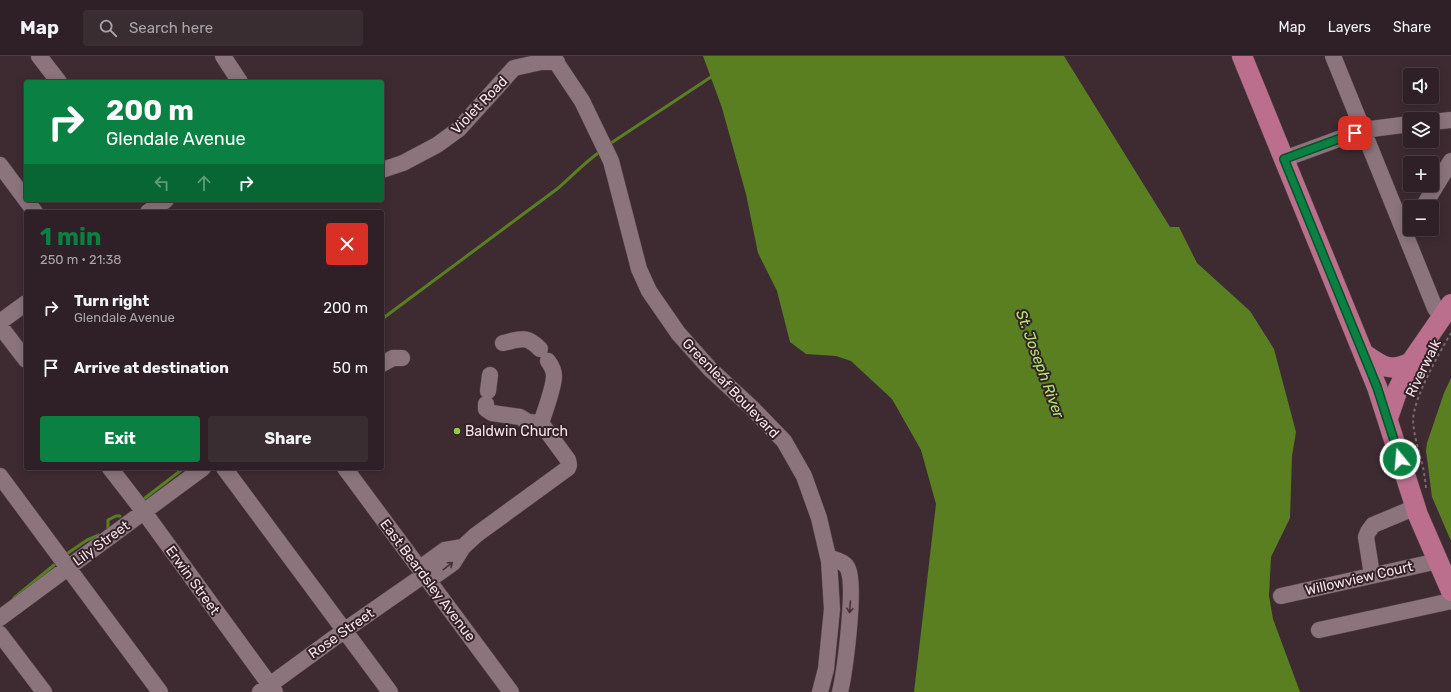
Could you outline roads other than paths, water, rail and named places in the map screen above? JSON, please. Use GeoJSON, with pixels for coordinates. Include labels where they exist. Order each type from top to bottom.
{"type":"FeatureCollection","features":[{"type":"Feature","properties":{"kind":"main road"},"geometry":{"type":"LineString","coordinates":[[1242,56],[1363,353],[1388,418],[1416,507],[1451,591]]}},
{"type":"Feature","properties":{"kind":"main road"},"geometry":{"type":"LineString","coordinates":[[1388,418],[1398,389],[1411,362],[1448,318]]}},
{"type":"Feature","properties":{"kind":"main road"},"geometry":{"type":"LineString","coordinates":[[1363,353],[1377,363],[1390,368],[1401,368],[1411,362]]}},
{"type":"Feature","properties":{"kind":"street"},"geometry":{"type":"LineString","coordinates":[[39,56],[57,80]]}},
{"type":"Feature","properties":{"kind":"street"},"geometry":{"type":"LineString","coordinates":[[223,56],[239,80]]}},
{"type":"Feature","properties":{"kind":"street"},"geometry":{"type":"LineString","coordinates":[[1333,56],[1363,130],[1403,216]]}},
{"type":"Feature","properties":{"kind":"street","name":"Violet Road"},"geometry":{"type":"LineString","coordinates":[[384,169],[403,163],[437,145],[459,129],[514,62],[541,62],[554,59]]}},
{"type":"Feature","properties":{"kind":"street","name":"Greenleaf Boulevard"},"geometry":{"type":"LineString","coordinates":[[554,59],[582,101],[611,161],[639,268],[649,291],[678,333],[710,369],[751,407],[784,441],[804,476],[819,518],[828,557],[832,609],[826,669],[820,692]]}},
{"type":"Feature","properties":{"kind":"street"},"geometry":{"type":"LineString","coordinates":[[1439,121],[1451,120]]}},
{"type":"Feature","properties":{"kind":"street"},"geometry":{"type":"LineString","coordinates":[[1284,159],[1363,130],[1403,125]]}},
{"type":"Feature","properties":{"kind":"street"},"geometry":{"type":"LineString","coordinates":[[1427,200],[1451,161]]}},
{"type":"Feature","properties":{"kind":"street"},"geometry":{"type":"LineString","coordinates":[[0,165],[24,197]]}},
{"type":"Feature","properties":{"kind":"street"},"geometry":{"type":"LineString","coordinates":[[1411,236],[1435,308],[1448,318]]}},
{"type":"Feature","properties":{"kind":"street"},"geometry":{"type":"LineString","coordinates":[[0,322],[24,304]]}},
{"type":"Feature","properties":{"kind":"street"},"geometry":{"type":"LineString","coordinates":[[0,326],[24,357]]}},
{"type":"Feature","properties":{"kind":"street"},"geometry":{"type":"LineString","coordinates":[[503,344],[523,338],[533,342],[553,368],[554,376],[548,404],[541,423]]}},
{"type":"Feature","properties":{"kind":"street"},"geometry":{"type":"LineString","coordinates":[[384,363],[393,358],[402,358]]}},
{"type":"Feature","properties":{"kind":"street"},"geometry":{"type":"LineString","coordinates":[[424,576],[427,563],[445,550],[463,547],[568,468],[568,460],[541,423],[528,422],[520,417],[492,413],[486,409],[490,375]]}},
{"type":"Feature","properties":{"kind":"street","name":"Erwin Street"},"geometry":{"type":"LineString","coordinates":[[112,470],[144,512],[268,690]]}},
{"type":"Feature","properties":{"kind":"street","name":"Lily Street"},"geometry":{"type":"LineString","coordinates":[[0,618],[200,470]]}},
{"type":"Feature","properties":{"kind":"street"},"geometry":{"type":"LineString","coordinates":[[225,470],[390,692]]}},
{"type":"Feature","properties":{"kind":"street","name":"East Beardsley Avenue"},"geometry":{"type":"LineString","coordinates":[[346,470],[511,692]]}},
{"type":"Feature","properties":{"kind":"street"},"geometry":{"type":"LineString","coordinates":[[0,476],[160,692]]}},
{"type":"Feature","properties":{"kind":"street"},"geometry":{"type":"LineString","coordinates":[[1372,575],[1366,537],[1368,532],[1374,525],[1416,507]]}},
{"type":"Feature","properties":{"kind":"street"},"geometry":{"type":"LineString","coordinates":[[828,557],[844,563],[848,568],[851,578],[844,676],[840,692]]}},
{"type":"Feature","properties":{"kind":"street","name":"Willowview Court"},"geometry":{"type":"LineString","coordinates":[[1281,596],[1438,561]]}},
{"type":"Feature","properties":{"kind":"street","name":"Rose Street"},"geometry":{"type":"LineString","coordinates":[[268,690],[345,630],[424,576]]}},
{"type":"Feature","properties":{"kind":"street"},"geometry":{"type":"LineString","coordinates":[[1318,630],[1451,601]]}},
{"type":"Feature","properties":{"kind":"street"},"geometry":{"type":"LineString","coordinates":[[0,634],[44,692]]}},
{"type":"Feature","properties":{"kind":"water","name":"St. Joseph River"},"geometry":{"type":"Polygon","coordinates":[[[703,56],[1064,56],[1170,227],[1179,227],[1197,263],[1250,311],[1274,349],[1296,432],[1292,456],[1290,518],[1271,557],[1269,596],[1273,619],[1300,692],[914,692],[936,504],[921,450],[892,399],[851,361],[836,356],[806,354],[790,342],[777,291],[758,253],[746,194],[722,108],[703,56]]]}},
{"type":"Feature","properties":{"kind":"water"},"geometry":{"type":"Polygon","coordinates":[[[1451,378],[1451,541],[1432,497],[1426,451],[1427,443],[1444,393],[1451,378]]]}},
{"type":"Feature","properties":{"kind":"waterway"},"geometry":{"type":"LineString","coordinates":[[608,145],[711,77]]}},
{"type":"Feature","properties":{"kind":"waterway"},"geometry":{"type":"LineString","coordinates":[[384,318],[557,189],[601,151]]}},
{"type":"Feature","properties":{"kind":"waterway"},"geometry":{"type":"LineString","coordinates":[[145,498],[181,470]]}},
{"type":"Feature","properties":{"kind":"waterway"},"geometry":{"type":"LineString","coordinates":[[106,531],[108,530],[108,520],[116,516],[120,516]]}},
{"type":"Feature","properties":{"kind":"waterway"},"geometry":{"type":"LineString","coordinates":[[68,553],[87,540],[99,535]]}},
{"type":"Feature","properties":{"kind":"waterway"},"geometry":{"type":"LineString","coordinates":[[14,598],[54,565]]}},
{"type":"Feature","properties":{"kind":"place","name":"Baldwin Church"},"geometry":{"type":"Point","coordinates":[457,431]}}]}
